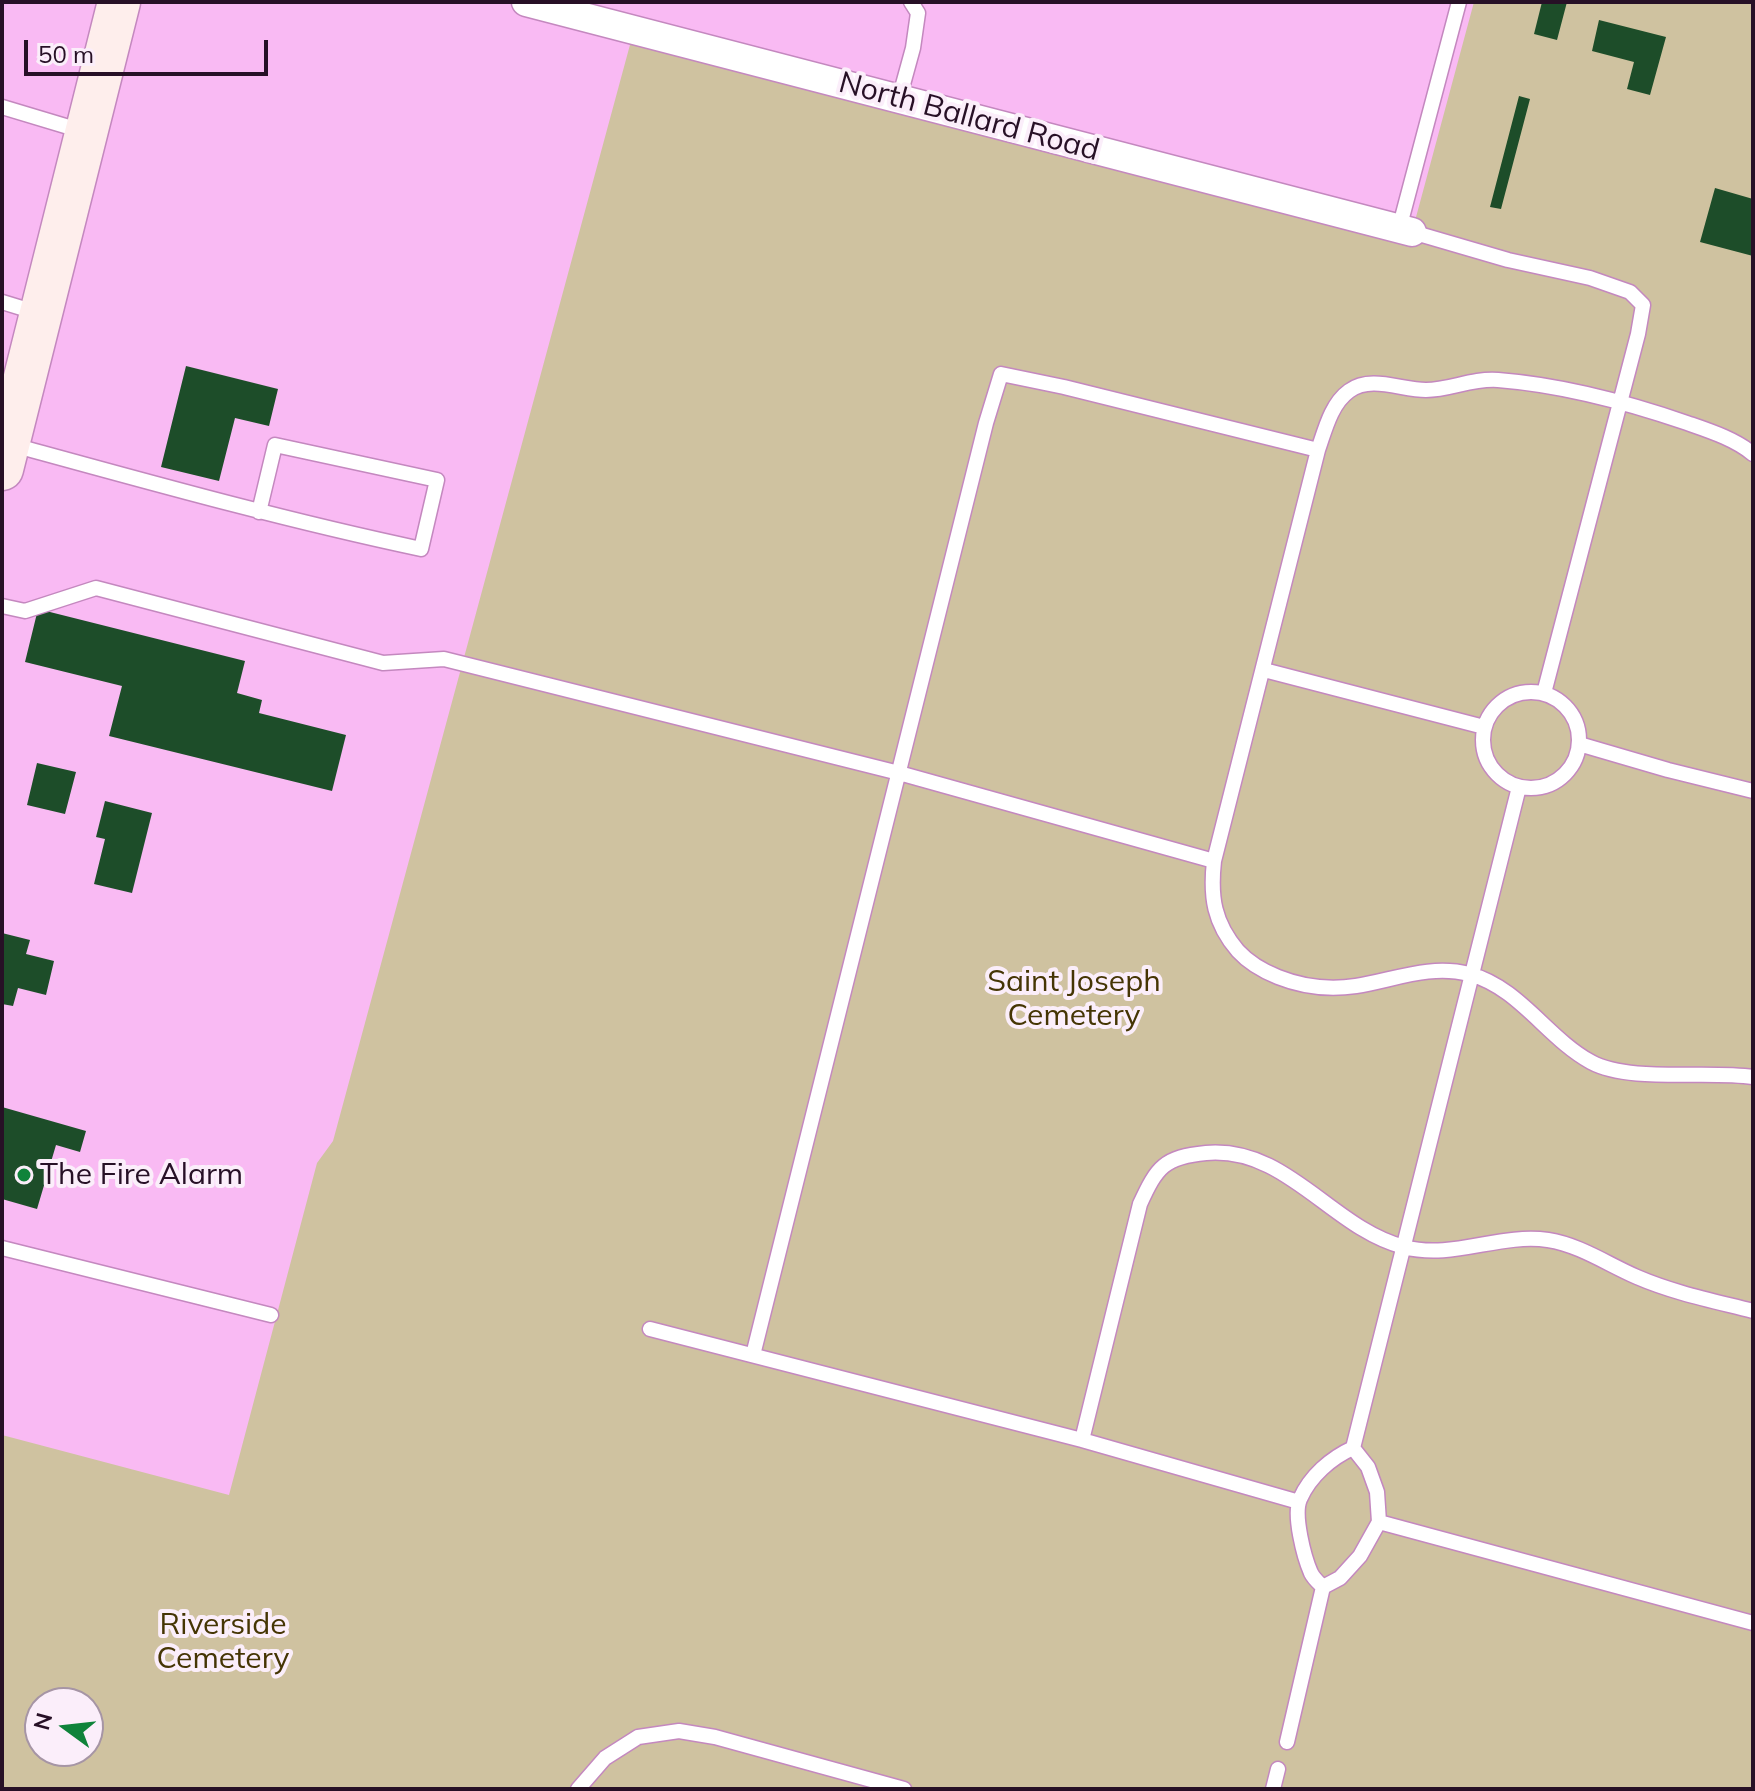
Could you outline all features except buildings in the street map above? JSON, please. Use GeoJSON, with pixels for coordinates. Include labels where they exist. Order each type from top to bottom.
{"type":"FeatureCollection","features":[{"type":"Feature","properties":{"kind":"main road"},"geometry":{"type":"LineString","coordinates":[[90,2],[101,81]]}},
{"type":"Feature","properties":{"kind":"main road"},"geometry":{"type":"LineString","coordinates":[[5,456],[119,2]]}},
{"type":"Feature","properties":{"kind":"street","name":"North Ballard Road"},"geometry":{"type":"LineString","coordinates":[[526,2],[575,8],[899,99],[1405,231]]}},
{"type":"Feature","properties":{"kind":"lane"},"geometry":{"type":"LineString","coordinates":[[899,99],[913,48],[918,13],[911,2]]}},
{"type":"Feature","properties":{"kind":"lane"},"geometry":{"type":"LineString","coordinates":[[1459,2],[1405,231],[1508,260],[1590,278],[1630,292],[1643,305],[1621,401],[1544,693]]}},
{"type":"Feature","properties":{"kind":"lane"},"geometry":{"type":"LineString","coordinates":[[2,107],[88,132]]}},
{"type":"Feature","properties":{"kind":"lane"},"geometry":{"type":"LineString","coordinates":[[2,302],[42,315]]}},
{"type":"Feature","properties":{"kind":"lane"},"geometry":{"type":"LineString","coordinates":[[753,1355],[986,423],[1001,374],[1318,450]]}},
{"type":"Feature","properties":{"kind":"lane"},"geometry":{"type":"LineString","coordinates":[[1753,454],[1744,446],[1709,431],[1621,401],[1498,380],[1473,380],[1427,390],[1364,384],[1349,391],[1337,403],[1318,450],[1214,861],[1212,895],[1219,924],[1245,958],[1264,972],[1289,981],[1328,987],[1355,986],[1424,971],[1448,970],[1471,974],[1496,985],[1593,1063],[1615,1070],[1647,1073],[1753,1077]]}},
{"type":"Feature","properties":{"kind":"lane"},"geometry":{"type":"LineString","coordinates":[[5,456],[421,549],[437,480],[275,445],[259,512]]}},
{"type":"Feature","properties":{"kind":"lane"},"geometry":{"type":"LineString","coordinates":[[2,606],[25,611],[96,588],[383,663],[444,659],[899,773],[1214,861]]}},
{"type":"Feature","properties":{"kind":"lane"},"geometry":{"type":"LineString","coordinates":[[1264,670],[1484,727]]}},
{"type":"Feature","properties":{"kind":"lane"},"geometry":{"type":"LineString","coordinates":[[1529,691],[1544,693],[1559,700],[1571,712],[1578,727],[1579,744],[1575,760],[1565,774],[1544,786],[1519,787],[1505,780],[1486,757],[1484,727],[1490,713],[1514,694],[1529,691]]}},
{"type":"Feature","properties":{"kind":"lane"},"geometry":{"type":"LineString","coordinates":[[1579,744],[1753,791]]}},
{"type":"Feature","properties":{"kind":"lane"},"geometry":{"type":"LineString","coordinates":[[1353,1448],[1519,787]]}},
{"type":"Feature","properties":{"kind":"lane"},"geometry":{"type":"LineString","coordinates":[[1082,1440],[1140,1204],[1154,1174],[1172,1159],[1223,1152],[1257,1159],[1279,1169],[1364,1231],[1405,1247],[1434,1252],[1520,1239],[1544,1239],[1566,1244],[1668,1289],[1753,1311]]}},
{"type":"Feature","properties":{"kind":"lane"},"geometry":{"type":"LineString","coordinates":[[2,1248],[271,1315]]}},
{"type":"Feature","properties":{"kind":"lane"},"geometry":{"type":"LineString","coordinates":[[650,1329],[1082,1440],[1299,1502]]}},
{"type":"Feature","properties":{"kind":"lane"},"geometry":{"type":"LineString","coordinates":[[1323,1587],[1312,1576],[1300,1536],[1299,1502],[1327,1464],[1353,1448]]}},
{"type":"Feature","properties":{"kind":"lane"},"geometry":{"type":"LineString","coordinates":[[1287,1742],[1323,1587],[1340,1578],[1360,1556],[1379,1522],[1377,1492],[1368,1467],[1353,1448]]}},
{"type":"Feature","properties":{"kind":"lane"},"geometry":{"type":"LineString","coordinates":[[1379,1522],[1753,1623]]}},
{"type":"Feature","properties":{"kind":"lane"},"geometry":{"type":"LineString","coordinates":[[578,1789],[605,1758],[638,1737],[679,1731],[715,1737],[904,1789]]}},
{"type":"Feature","properties":{"kind":"lane"},"geometry":{"type":"LineString","coordinates":[[1273,1789],[1278,1769]]}},
{"type":"Feature","properties":{"kind":"green space","name":"Saint Joseph Cemetery"},"geometry":{"type":"Polygon","coordinates":[[[1474,2],[1753,2],[1753,1789],[2,1789],[2,1435],[229,1495],[317,1163],[333,1141],[634,30],[1412,232],[1474,2]]]}},
{"type":"Feature","properties":{"kind":"place","name":"The Fire Alarm"},"geometry":{"type":"Point","coordinates":[24,1175]}},
{"type":"Feature","properties":{"kind":"park label","name":"Riverside Cemetery"},"geometry":{"type":"Point","coordinates":[223,1642]}}]}
